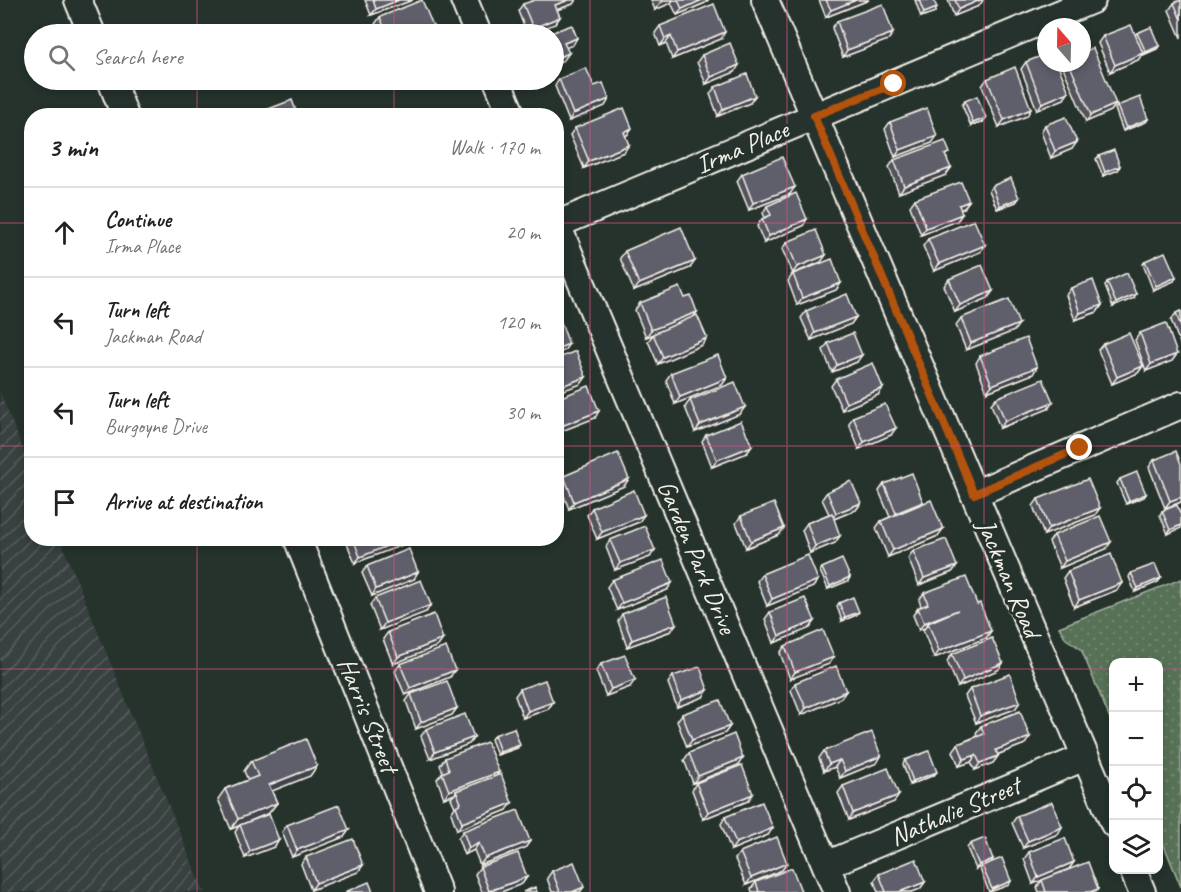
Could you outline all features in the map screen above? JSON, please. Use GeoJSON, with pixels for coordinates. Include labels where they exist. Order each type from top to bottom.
{"type":"FeatureCollection","features":[{"type":"Feature","properties":{"kind":"street"},"geometry":{"type":"LineString","coordinates":[[78,0],[88,24]]}},
{"type":"Feature","properties":{"kind":"street"},"geometry":{"type":"LineString","coordinates":[[464,0],[474,24]]}},
{"type":"Feature","properties":{"kind":"street","name":"Jackman Road"},"geometry":{"type":"LineString","coordinates":[[765,0],[1111,820]]}},
{"type":"Feature","properties":{"kind":"street","name":"Irma Place"},"geometry":{"type":"LineString","coordinates":[[564,220],[1092,0]]}},
{"type":"Feature","properties":{"kind":"street"},"geometry":{"type":"LineString","coordinates":[[501,90],[509,108]]}},
{"type":"Feature","properties":{"kind":"street","name":"Garden Park Drive"},"geometry":{"type":"LineString","coordinates":[[564,240],[837,892]]}},
{"type":"Feature","properties":{"kind":"street"},"geometry":{"type":"LineString","coordinates":[[974,494],[1181,405]]}},
{"type":"Feature","properties":{"kind":"street","name":"Harris Street"},"geometry":{"type":"LineString","coordinates":[[300,546],[438,892]]}},
{"type":"Feature","properties":{"kind":"street","name":"Nathalie Street"},"geometry":{"type":"LineString","coordinates":[[826,865],[1085,757]]}},
{"type":"Feature","properties":{"kind":"street"},"geometry":{"type":"LineString","coordinates":[[1135,874],[1142,892]]}},
{"type":"Feature","properties":{"kind":"shaded area"},"geometry":{"type":"Polygon","coordinates":[[[0,392],[24,452],[24,546],[63,546],[204,892],[0,892],[0,392]]]}},
{"type":"Feature","properties":{"kind":"green space"},"geometry":{"type":"Polygon","coordinates":[[[1181,579],[1181,887],[1163,843],[1163,658],[1109,658],[1109,716],[1081,649],[1066,639],[1059,627],[1181,579]]]}},
{"type":"Feature","properties":{"kind":"building"},"geometry":{"type":"Polygon","coordinates":[[[373,0],[399,0],[376,9],[373,0]]]}},
{"type":"Feature","properties":{"kind":"building"},"geometry":{"type":"Polygon","coordinates":[[[422,0],[432,24],[383,24],[380,17],[422,0]]]}},
{"type":"Feature","properties":{"kind":"building"},"geometry":{"type":"Polygon","coordinates":[[[535,0],[569,0],[555,5],[560,17],[543,24],[531,24],[523,4],[535,0]]]}},
{"type":"Feature","properties":{"kind":"building"},"geometry":{"type":"Polygon","coordinates":[[[678,0],[702,0],[682,9],[678,0]]]}},
{"type":"Feature","properties":{"kind":"building"},"geometry":{"type":"Polygon","coordinates":[[[826,0],[856,0],[831,10],[826,0]]]}},
{"type":"Feature","properties":{"kind":"building"},"geometry":{"type":"Polygon","coordinates":[[[919,0],[934,0],[937,8],[924,13],[919,0]]]}},
{"type":"Feature","properties":{"kind":"building"},"geometry":{"type":"Polygon","coordinates":[[[955,0],[980,0],[959,9],[955,0]]]}},
{"type":"Feature","properties":{"kind":"building"},"geometry":{"type":"Polygon","coordinates":[[[1181,0],[1181,20],[1174,3],[1181,0]]]}},
{"type":"Feature","properties":{"kind":"building"},"geometry":{"type":"Polygon","coordinates":[[[714,4],[725,32],[677,52],[671,36],[665,39],[660,26],[714,4]]]}},
{"type":"Feature","properties":{"kind":"building"},"geometry":{"type":"Polygon","coordinates":[[[883,4],[893,33],[847,50],[837,21],[883,4]]]}},
{"type":"Feature","properties":{"kind":"building"},"geometry":{"type":"Polygon","coordinates":[[[572,25],[577,38],[564,43],[564,28],[572,25]]]}},
{"type":"Feature","properties":{"kind":"building"},"geometry":{"type":"Polygon","coordinates":[[[1131,25],[1143,53],[1115,65],[1103,36],[1131,25]]]}},
{"type":"Feature","properties":{"kind":"building"},"geometry":{"type":"Polygon","coordinates":[[[1151,27],[1159,46],[1146,52],[1137,33],[1151,27]]]}},
{"type":"Feature","properties":{"kind":"building"},"geometry":{"type":"Polygon","coordinates":[[[564,43],[569,53],[564,55],[564,43]]]}},
{"type":"Feature","properties":{"kind":"building"},"geometry":{"type":"Polygon","coordinates":[[[730,43],[739,65],[711,77],[702,55],[730,43]]]}},
{"type":"Feature","properties":{"kind":"building"},"geometry":{"type":"Polygon","coordinates":[[[1093,48],[1116,104],[1091,115],[1073,72],[1091,72],[1091,49],[1093,48]]]}},
{"type":"Feature","properties":{"kind":"building"},"geometry":{"type":"Polygon","coordinates":[[[1037,58],[1037,72],[1061,72],[1069,92],[1042,103],[1026,62],[1037,58]]]}},
{"type":"Feature","properties":{"kind":"building"},"geometry":{"type":"Polygon","coordinates":[[[1015,67],[1031,109],[1004,120],[987,79],[1015,67]]]}},
{"type":"Feature","properties":{"kind":"building"},"geometry":{"type":"Polygon","coordinates":[[[586,68],[594,86],[603,83],[609,99],[573,114],[563,90],[564,77],[586,68]]]}},
{"type":"Feature","properties":{"kind":"building"},"geometry":{"type":"Polygon","coordinates":[[[747,74],[755,96],[723,109],[715,87],[747,74]]]}},
{"type":"Feature","properties":{"kind":"building"},"geometry":{"type":"Polygon","coordinates":[[[977,96],[986,118],[973,123],[965,101],[977,96]]]}},
{"type":"Feature","properties":{"kind":"building"},"geometry":{"type":"Polygon","coordinates":[[[1140,97],[1148,119],[1126,128],[1117,106],[1140,97]]]}},
{"type":"Feature","properties":{"kind":"building"},"geometry":{"type":"Polygon","coordinates":[[[292,100],[295,108],[271,108],[292,100]]]}},
{"type":"Feature","properties":{"kind":"building"},"geometry":{"type":"Polygon","coordinates":[[[624,108],[632,128],[624,132],[629,145],[589,161],[575,128],[624,108]]]}},
{"type":"Feature","properties":{"kind":"building"},"geometry":{"type":"Polygon","coordinates":[[[927,108],[937,136],[900,150],[890,122],[927,108]]]}},
{"type":"Feature","properties":{"kind":"building"},"geometry":{"type":"Polygon","coordinates":[[[1066,117],[1077,142],[1055,151],[1045,125],[1066,117]]]}},
{"type":"Feature","properties":{"kind":"building"},"geometry":{"type":"Polygon","coordinates":[[[945,141],[950,153],[945,155],[951,168],[904,186],[894,160],[945,141]]]}},
{"type":"Feature","properties":{"kind":"building"},"geometry":{"type":"Polygon","coordinates":[[[1114,150],[1120,166],[1105,172],[1099,156],[1114,150]]]}},
{"type":"Feature","properties":{"kind":"building"},"geometry":{"type":"Polygon","coordinates":[[[782,157],[795,187],[753,203],[742,174],[782,157]]]}},
{"type":"Feature","properties":{"kind":"building"},"geometry":{"type":"Polygon","coordinates":[[[1011,178],[1019,198],[1000,206],[992,186],[1011,178]]]}},
{"type":"Feature","properties":{"kind":"building"},"geometry":{"type":"Polygon","coordinates":[[[961,182],[969,201],[959,205],[962,214],[926,228],[915,199],[961,182]]]}},
{"type":"Feature","properties":{"kind":"building"},"geometry":{"type":"Polygon","coordinates":[[[796,193],[807,219],[769,236],[762,219],[771,215],[767,206],[796,193]]]}},
{"type":"Feature","properties":{"kind":"building"},"geometry":{"type":"Polygon","coordinates":[[[974,220],[985,245],[939,264],[928,239],[974,220]]]}},
{"type":"Feature","properties":{"kind":"building"},"geometry":{"type":"Polygon","coordinates":[[[681,227],[695,261],[639,284],[625,251],[681,227]]]}},
{"type":"Feature","properties":{"kind":"building"},"geometry":{"type":"Polygon","coordinates":[[[816,230],[826,255],[797,267],[787,242],[816,230]]]}},
{"type":"Feature","properties":{"kind":"building"},"geometry":{"type":"Polygon","coordinates":[[[1165,252],[1176,277],[1156,286],[1145,261],[1165,252]]]}},
{"type":"Feature","properties":{"kind":"building"},"geometry":{"type":"Polygon","coordinates":[[[832,259],[841,283],[802,298],[793,274],[832,259]]]}},
{"type":"Feature","properties":{"kind":"building"},"geometry":{"type":"Polygon","coordinates":[[[982,265],[993,291],[960,305],[949,279],[982,265]]]}},
{"type":"Feature","properties":{"kind":"building"},"geometry":{"type":"Polygon","coordinates":[[[1127,273],[1136,294],[1116,303],[1107,282],[1127,273]]]}},
{"type":"Feature","properties":{"kind":"building"},"geometry":{"type":"Polygon","coordinates":[[[1093,280],[1102,305],[1080,313],[1071,288],[1093,280]]]}},
{"type":"Feature","properties":{"kind":"building"},"geometry":{"type":"Polygon","coordinates":[[[680,287],[685,298],[691,296],[697,312],[651,330],[640,303],[680,287]]]}},
{"type":"Feature","properties":{"kind":"building"},"geometry":{"type":"Polygon","coordinates":[[[847,294],[856,317],[815,333],[806,311],[847,294]]]}},
{"type":"Feature","properties":{"kind":"building"},"geometry":{"type":"Polygon","coordinates":[[[1009,299],[1019,324],[971,343],[961,318],[1009,299]]]}},
{"type":"Feature","properties":{"kind":"building"},"geometry":{"type":"Polygon","coordinates":[[[1181,311],[1181,327],[1176,313],[1181,311]]]}},
{"type":"Feature","properties":{"kind":"building"},"geometry":{"type":"Polygon","coordinates":[[[697,315],[707,338],[663,357],[653,334],[697,315]]]}},
{"type":"Feature","properties":{"kind":"building"},"geometry":{"type":"Polygon","coordinates":[[[1166,323],[1177,354],[1151,364],[1140,333],[1166,323]]]}},
{"type":"Feature","properties":{"kind":"building"},"geometry":{"type":"Polygon","coordinates":[[[564,330],[569,344],[564,346],[564,330]]]}},
{"type":"Feature","properties":{"kind":"building"},"geometry":{"type":"Polygon","coordinates":[[[853,333],[862,355],[837,365],[828,343],[853,333]]]}},
{"type":"Feature","properties":{"kind":"building"},"geometry":{"type":"Polygon","coordinates":[[[1129,333],[1143,366],[1117,377],[1103,344],[1129,333]]]}},
{"type":"Feature","properties":{"kind":"building"},"geometry":{"type":"Polygon","coordinates":[[[1026,338],[1037,367],[992,385],[980,356],[1026,338]]]}},
{"type":"Feature","properties":{"kind":"building"},"geometry":{"type":"Polygon","coordinates":[[[576,351],[586,377],[564,385],[564,356],[576,351]]]}},
{"type":"Feature","properties":{"kind":"building"},"geometry":{"type":"Polygon","coordinates":[[[718,355],[727,378],[680,397],[671,373],[718,355]]]}},
{"type":"Feature","properties":{"kind":"building"},"geometry":{"type":"Polygon","coordinates":[[[873,363],[883,388],[846,403],[836,379],[873,363]]]}},
{"type":"Feature","properties":{"kind":"building"},"geometry":{"type":"Polygon","coordinates":[[[1043,379],[1053,402],[1005,421],[996,398],[1043,379]]]}},
{"type":"Feature","properties":{"kind":"building"},"geometry":{"type":"Polygon","coordinates":[[[735,382],[745,407],[700,425],[690,400],[735,382]]]}},
{"type":"Feature","properties":{"kind":"building"},"geometry":{"type":"Polygon","coordinates":[[[589,386],[599,411],[564,425],[564,396],[589,386]]]}},
{"type":"Feature","properties":{"kind":"building"},"geometry":{"type":"Polygon","coordinates":[[[885,404],[896,428],[864,442],[853,417],[885,404]]]}},
{"type":"Feature","properties":{"kind":"building"},"geometry":{"type":"Polygon","coordinates":[[[741,421],[752,446],[717,460],[706,435],[741,421]]]}},
{"type":"Feature","properties":{"kind":"building"},"geometry":{"type":"Polygon","coordinates":[[[1176,451],[1181,464],[1181,497],[1170,501],[1154,460],[1176,451]]]}},
{"type":"Feature","properties":{"kind":"building"},"geometry":{"type":"Polygon","coordinates":[[[618,453],[629,479],[574,502],[564,476],[618,453]]]}},
{"type":"Feature","properties":{"kind":"building"},"geometry":{"type":"Polygon","coordinates":[[[1137,472],[1146,494],[1129,501],[1120,479],[1137,472]]]}},
{"type":"Feature","properties":{"kind":"building"},"geometry":{"type":"Polygon","coordinates":[[[912,473],[923,502],[896,513],[884,484],[912,473]]]}},
{"type":"Feature","properties":{"kind":"building"},"geometry":{"type":"Polygon","coordinates":[[[1088,479],[1100,508],[1049,528],[1038,499],[1088,479]]]}},
{"type":"Feature","properties":{"kind":"building"},"geometry":{"type":"Polygon","coordinates":[[[851,481],[861,503],[836,513],[827,492],[851,481]]]}},
{"type":"Feature","properties":{"kind":"building"},"geometry":{"type":"Polygon","coordinates":[[[634,490],[644,515],[602,532],[592,508],[634,490]]]}},
{"type":"Feature","properties":{"kind":"building"},"geometry":{"type":"Polygon","coordinates":[[[931,500],[943,529],[893,550],[881,521],[931,500]]]}},
{"type":"Feature","properties":{"kind":"building"},"geometry":{"type":"Polygon","coordinates":[[[774,503],[784,528],[751,541],[741,516],[774,503]]]}},
{"type":"Feature","properties":{"kind":"building"},"geometry":{"type":"Polygon","coordinates":[[[1177,505],[1181,515],[1181,525],[1170,530],[1162,511],[1177,505]]]}},
{"type":"Feature","properties":{"kind":"building"},"geometry":{"type":"Polygon","coordinates":[[[832,513],[840,536],[815,546],[807,523],[832,513]]]}},
{"type":"Feature","properties":{"kind":"building"},"geometry":{"type":"Polygon","coordinates":[[[1100,516],[1111,542],[1065,561],[1054,535],[1100,516]]]}},
{"type":"Feature","properties":{"kind":"building"},"geometry":{"type":"Polygon","coordinates":[[[645,526],[655,550],[620,563],[610,540],[645,526]]]}},
{"type":"Feature","properties":{"kind":"building"},"geometry":{"type":"Polygon","coordinates":[[[946,539],[957,566],[924,578],[913,551],[946,539]]]}},
{"type":"Feature","properties":{"kind":"building"},"geometry":{"type":"Polygon","coordinates":[[[356,546],[387,546],[360,557],[356,546]]]}},
{"type":"Feature","properties":{"kind":"building"},"geometry":{"type":"Polygon","coordinates":[[[409,549],[418,572],[376,589],[367,566],[409,549]]]}},
{"type":"Feature","properties":{"kind":"building"},"geometry":{"type":"Polygon","coordinates":[[[1111,554],[1122,583],[1079,600],[1068,571],[1111,554]]]}},
{"type":"Feature","properties":{"kind":"building"},"geometry":{"type":"Polygon","coordinates":[[[808,555],[818,580],[772,599],[762,574],[808,555]]]}},
{"type":"Feature","properties":{"kind":"building"},"geometry":{"type":"Polygon","coordinates":[[[842,559],[850,577],[830,586],[822,568],[842,559]]]}},
{"type":"Feature","properties":{"kind":"building"},"geometry":{"type":"Polygon","coordinates":[[[663,560],[672,583],[622,603],[612,580],[663,560]]]}},
{"type":"Feature","properties":{"kind":"building"},"geometry":{"type":"Polygon","coordinates":[[[1155,564],[1161,578],[1138,588],[1131,573],[1155,564]]]}},
{"type":"Feature","properties":{"kind":"building"},"geometry":{"type":"Polygon","coordinates":[[[966,577],[991,631],[939,651],[928,623],[958,610],[924,623],[918,608],[928,604],[924,593],[966,577]]]}},
{"type":"Feature","properties":{"kind":"building"},"geometry":{"type":"Polygon","coordinates":[[[421,580],[431,605],[385,623],[375,598],[421,580]]]}},
{"type":"Feature","properties":{"kind":"building"},"geometry":{"type":"Polygon","coordinates":[[[666,597],[676,624],[632,640],[622,614],[666,597]]]}},
{"type":"Feature","properties":{"kind":"building"},"geometry":{"type":"Polygon","coordinates":[[[853,597],[859,612],[845,617],[839,603],[853,597]]]}},
{"type":"Feature","properties":{"kind":"building"},"geometry":{"type":"Polygon","coordinates":[[[805,598],[815,621],[779,636],[770,612],[805,598]]]}},
{"type":"Feature","properties":{"kind":"building"},"geometry":{"type":"Polygon","coordinates":[[[434,614],[443,639],[398,657],[388,632],[434,614]]]}},
{"type":"Feature","properties":{"kind":"building"},"geometry":{"type":"Polygon","coordinates":[[[823,630],[834,657],[795,672],[785,646],[823,630]]]}},
{"type":"Feature","properties":{"kind":"building"},"geometry":{"type":"Polygon","coordinates":[[[992,638],[1003,663],[963,680],[952,654],[992,638]]]}},
{"type":"Feature","properties":{"kind":"building"},"geometry":{"type":"Polygon","coordinates":[[[446,647],[455,670],[410,688],[400,664],[446,647]]]}},
{"type":"Feature","properties":{"kind":"building"},"geometry":{"type":"Polygon","coordinates":[[[625,655],[635,680],[611,689],[601,664],[625,655]]]}},
{"type":"Feature","properties":{"kind":"building"},"geometry":{"type":"Polygon","coordinates":[[[836,666],[846,691],[806,708],[795,683],[836,666]]]}},
{"type":"Feature","properties":{"kind":"building"},"geometry":{"type":"Polygon","coordinates":[[[700,667],[708,690],[681,700],[673,676],[700,667]]]}},
{"type":"Feature","properties":{"kind":"building"},"geometry":{"type":"Polygon","coordinates":[[[1010,674],[1020,702],[980,716],[970,689],[1010,674]]]}},
{"type":"Feature","properties":{"kind":"building"},"geometry":{"type":"Polygon","coordinates":[[[545,680],[553,702],[528,711],[520,689],[545,680]]]}},
{"type":"Feature","properties":{"kind":"building"},"geometry":{"type":"Polygon","coordinates":[[[447,681],[457,708],[421,722],[411,694],[447,681]]]}},
{"type":"Feature","properties":{"kind":"building"},"geometry":{"type":"Polygon","coordinates":[[[720,700],[730,726],[692,740],[682,714],[720,700]]]}},
{"type":"Feature","properties":{"kind":"building"},"geometry":{"type":"Polygon","coordinates":[[[1020,711],[1030,737],[996,750],[998,756],[980,763],[976,755],[964,759],[958,744],[984,734],[981,726],[1020,711]]]}},
{"type":"Feature","properties":{"kind":"building"},"geometry":{"type":"Polygon","coordinates":[[[465,714],[474,737],[435,752],[426,729],[465,714]]]}},
{"type":"Feature","properties":{"kind":"building"},"geometry":{"type":"Polygon","coordinates":[[[514,728],[520,745],[500,752],[494,735],[514,728]]]}},
{"type":"Feature","properties":{"kind":"building"},"geometry":{"type":"Polygon","coordinates":[[[872,732],[881,756],[845,771],[840,760],[829,764],[824,751],[872,732]]]}},
{"type":"Feature","properties":{"kind":"building"},"geometry":{"type":"Polygon","coordinates":[[[734,734],[743,758],[698,776],[689,753],[734,734]]]}},
{"type":"Feature","properties":{"kind":"building"},"geometry":{"type":"Polygon","coordinates":[[[306,739],[317,766],[269,785],[277,803],[238,819],[225,789],[258,776],[251,761],[306,739]]]}},
{"type":"Feature","properties":{"kind":"building"},"geometry":{"type":"Polygon","coordinates":[[[487,742],[499,772],[449,791],[442,773],[449,770],[445,758],[487,742]]]}},
{"type":"Feature","properties":{"kind":"building"},"geometry":{"type":"Polygon","coordinates":[[[929,751],[937,772],[913,781],[905,760],[929,751]]]}},
{"type":"Feature","properties":{"kind":"building"},"geometry":{"type":"Polygon","coordinates":[[[742,765],[753,794],[708,812],[696,783],[742,765]]]}},
{"type":"Feature","properties":{"kind":"building"},"geometry":{"type":"Polygon","coordinates":[[[888,768],[899,795],[853,813],[843,786],[888,768]]]}},
{"type":"Feature","properties":{"kind":"building"},"geometry":{"type":"Polygon","coordinates":[[[501,774],[512,803],[462,823],[456,806],[461,803],[456,791],[501,774]]]}},
{"type":"Feature","properties":{"kind":"building"},"geometry":{"type":"Polygon","coordinates":[[[762,802],[773,828],[736,843],[725,817],[762,802]]]}},
{"type":"Feature","properties":{"kind":"building"},"geometry":{"type":"Polygon","coordinates":[[[1052,802],[1062,827],[1028,841],[1017,816],[1052,802]]]}},
{"type":"Feature","properties":{"kind":"building"},"geometry":{"type":"Polygon","coordinates":[[[339,805],[349,830],[297,850],[287,825],[339,805]]]}},
{"type":"Feature","properties":{"kind":"building"},"geometry":{"type":"Polygon","coordinates":[[[518,810],[530,841],[485,858],[479,843],[469,848],[463,831],[518,810]]]}},
{"type":"Feature","properties":{"kind":"building"},"geometry":{"type":"Polygon","coordinates":[[[269,814],[279,840],[250,851],[240,825],[269,814]]]}},
{"type":"Feature","properties":{"kind":"building"},"geometry":{"type":"Polygon","coordinates":[[[777,837],[787,863],[751,878],[740,852],[777,837]]]}},
{"type":"Feature","properties":{"kind":"building"},"geometry":{"type":"Polygon","coordinates":[[[985,838],[993,859],[979,865],[970,844],[985,838]]]}},
{"type":"Feature","properties":{"kind":"building"},"geometry":{"type":"Polygon","coordinates":[[[1065,838],[1074,862],[1038,877],[1029,852],[1065,838]]]}},
{"type":"Feature","properties":{"kind":"building"},"geometry":{"type":"Polygon","coordinates":[[[353,839],[363,865],[316,883],[306,857],[353,839]]]}},
{"type":"Feature","properties":{"kind":"building"},"geometry":{"type":"Polygon","coordinates":[[[518,853],[527,877],[489,891],[480,867],[518,853]]]}},
{"type":"Feature","properties":{"kind":"building"},"geometry":{"type":"Polygon","coordinates":[[[1002,858],[1011,881],[992,889],[982,866],[1002,858]]]}},
{"type":"Feature","properties":{"kind":"building"},"geometry":{"type":"Polygon","coordinates":[[[916,859],[925,882],[899,892],[886,892],[879,874],[916,859]]]}},
{"type":"Feature","properties":{"kind":"building"},"geometry":{"type":"Polygon","coordinates":[[[574,862],[584,887],[572,892],[560,892],[552,871],[574,862]]]}},
{"type":"Feature","properties":{"kind":"building"},"geometry":{"type":"Polygon","coordinates":[[[1088,862],[1098,889],[1090,892],[1046,892],[1042,880],[1088,862]]]}},
{"type":"Feature","properties":{"kind":"building"},"geometry":{"type":"Polygon","coordinates":[[[792,868],[801,891],[759,892],[756,882],[792,868]]]}},
{"type":"Feature","properties":{"kind":"building"},"geometry":{"type":"Polygon","coordinates":[[[369,882],[373,892],[345,892],[369,882]]]}},
{"type":"Feature","properties":{"kind":"building"},"geometry":{"type":"Polygon","coordinates":[[[535,887],[537,892],[523,892],[535,887]]]}},
{"type":"Feature","properties":{"kind":"route"},"geometry":{"type":"LineString","coordinates":[[894,84],[814,116],[974,494],[1080,448]]}}]}
